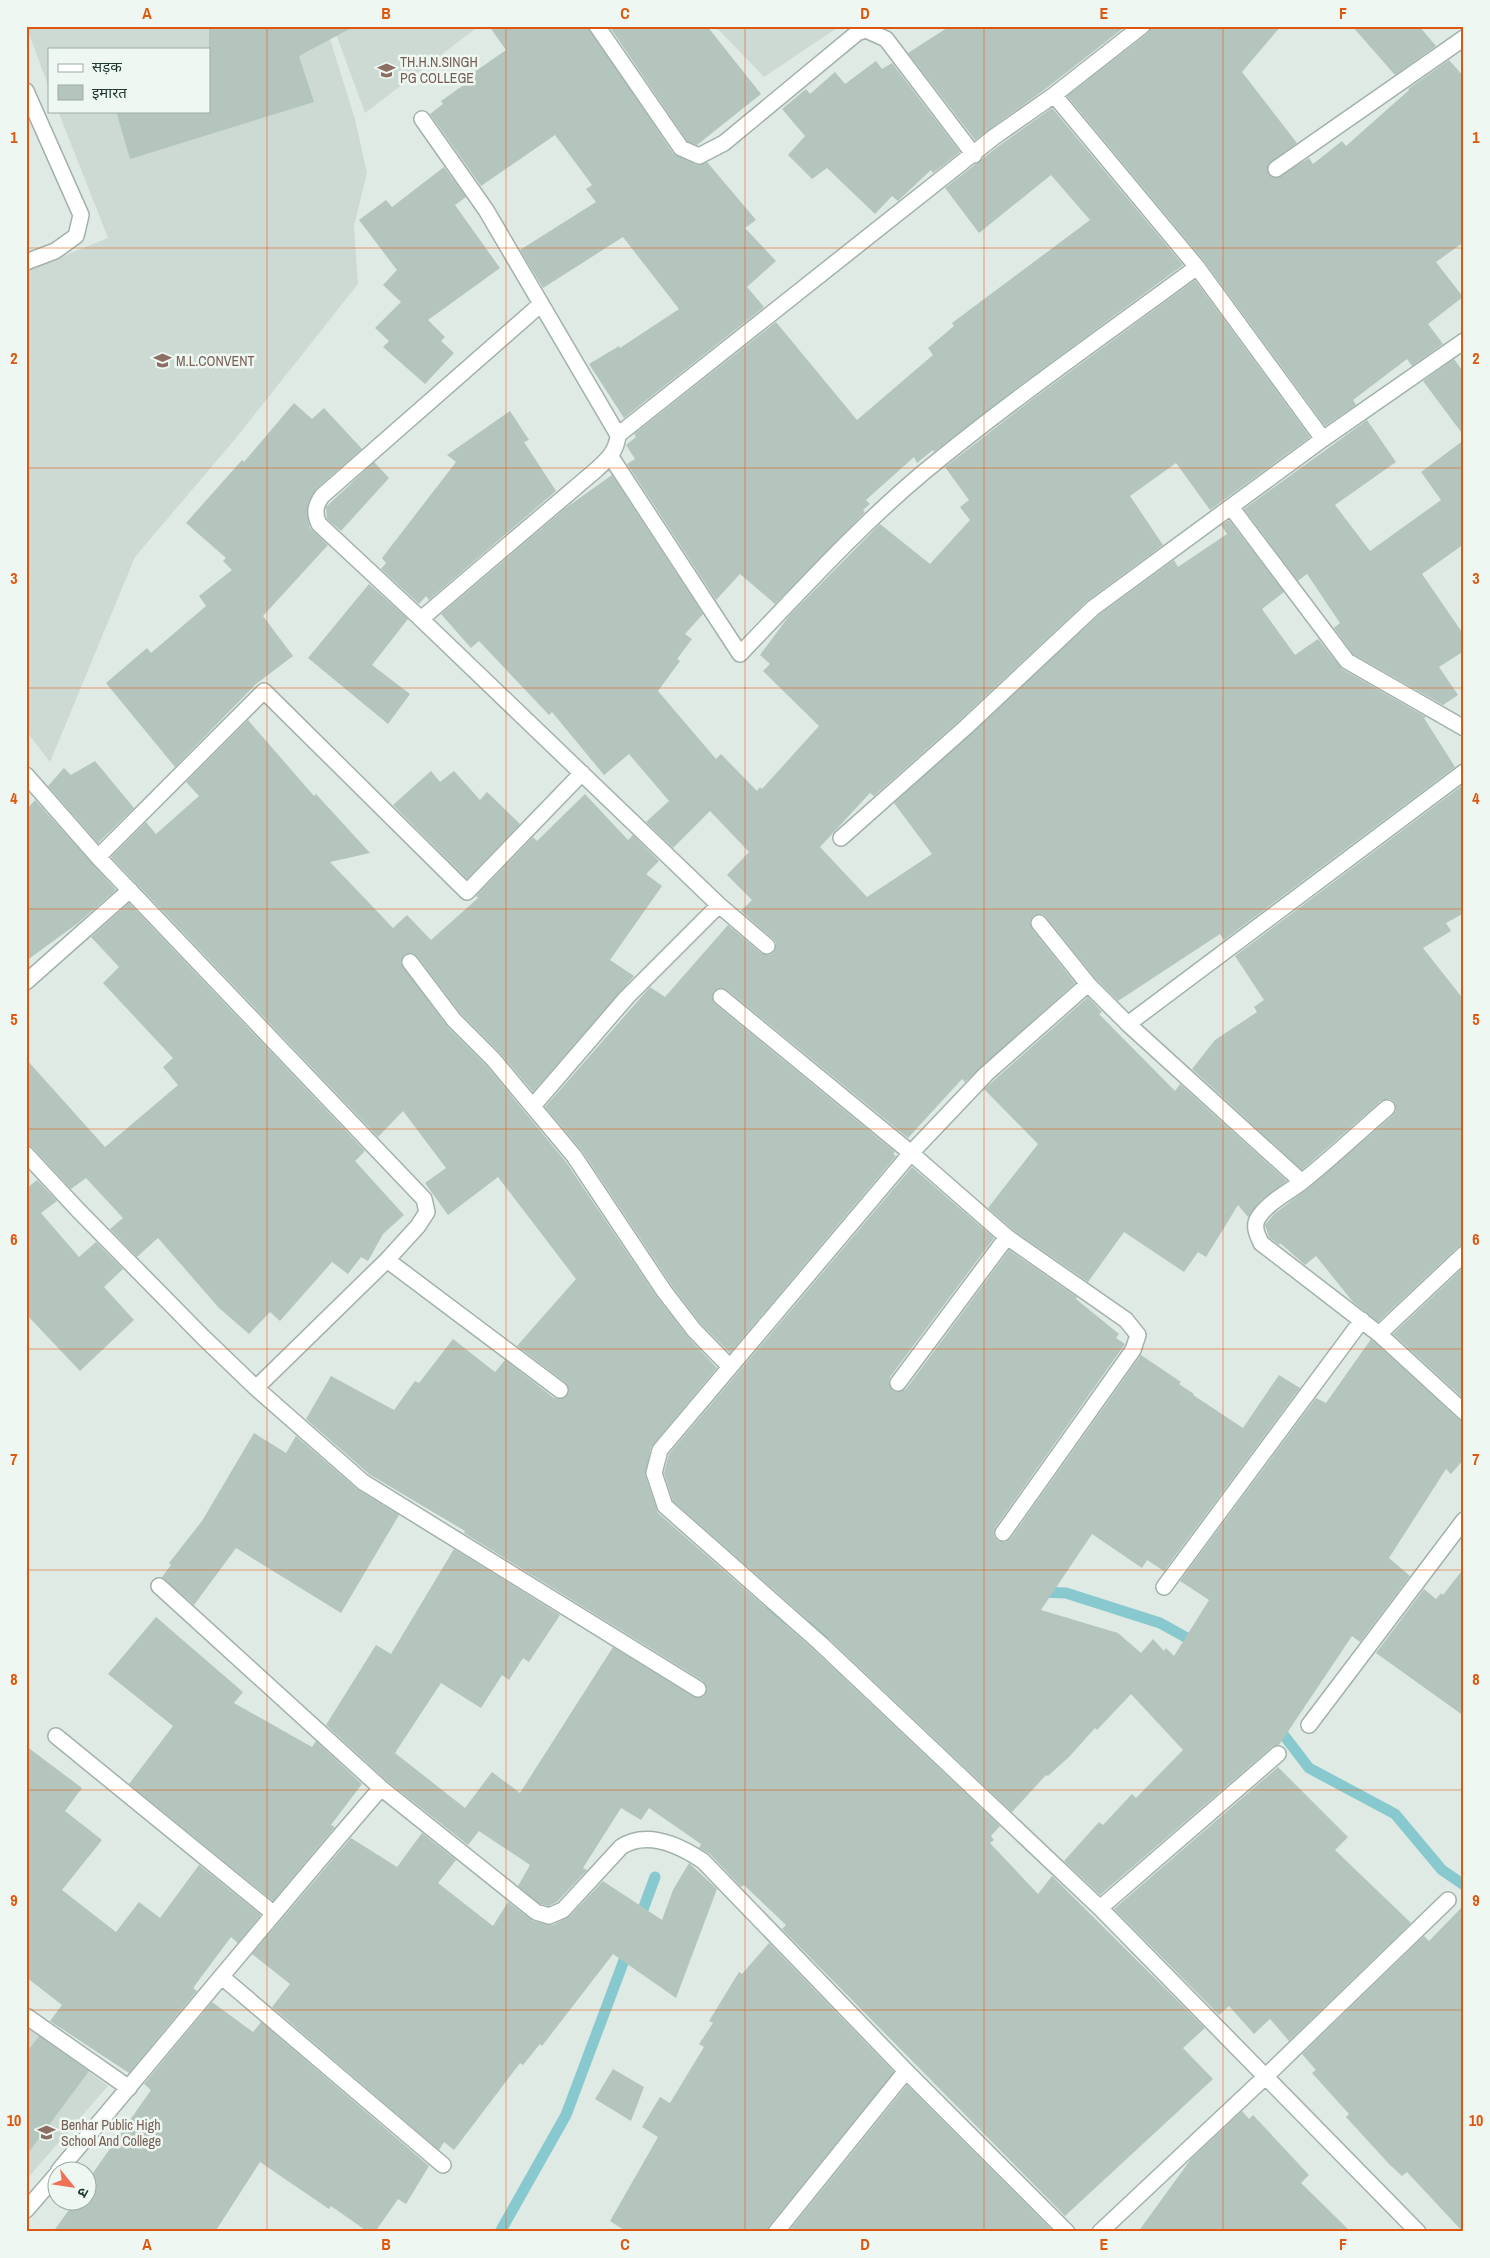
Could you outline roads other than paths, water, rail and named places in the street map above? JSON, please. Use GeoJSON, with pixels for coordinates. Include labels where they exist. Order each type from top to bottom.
{"type":"FeatureCollection","features":[{"type":"Feature","properties":{"kind":"street"},"geometry":{"type":"LineString","coordinates":[[597,26],[681,148],[700,156],[724,144],[857,33],[866,30],[886,39],[974,155]]}},
{"type":"Feature","properties":{"kind":"street"},"geometry":{"type":"LineString","coordinates":[[422,619],[610,457],[618,435],[974,155],[994,136],[1054,95],[1142,26]]}},
{"type":"Feature","properties":{"kind":"street"},"geometry":{"type":"LineString","coordinates":[[1276,170],[1464,38]]}},
{"type":"Feature","properties":{"kind":"street"},"geometry":{"type":"LineString","coordinates":[[26,91],[81,215],[76,236],[55,251],[26,262]]}},
{"type":"Feature","properties":{"kind":"street"},"geometry":{"type":"LineString","coordinates":[[1054,95],[1197,267],[1323,439]]}},
{"type":"Feature","properties":{"kind":"street"},"geometry":{"type":"LineString","coordinates":[[422,119],[486,210],[618,435]]}},
{"type":"Feature","properties":{"kind":"street"},"geometry":{"type":"LineString","coordinates":[[610,457],[740,654],[834,555],[923,473],[1024,394],[1197,267]]}},
{"type":"Feature","properties":{"kind":"street"},"geometry":{"type":"LineString","coordinates":[[542,304],[322,496],[316,505],[315,515],[319,524],[422,619],[719,905],[767,946]]}},
{"type":"Feature","properties":{"kind":"street"},"geometry":{"type":"LineString","coordinates":[[841,838],[966,727],[1093,608],[1323,439],[1464,341]]}},
{"type":"Feature","properties":{"kind":"street"},"geometry":{"type":"LineString","coordinates":[[1231,507],[1347,661],[1464,728]]}},
{"type":"Feature","properties":{"kind":"street"},"geometry":{"type":"LineString","coordinates":[[98,857],[264,691],[467,892],[582,773]]}},
{"type":"Feature","properties":{"kind":"street"},"geometry":{"type":"LineString","coordinates":[[1128,1024],[1464,772]]}},
{"type":"Feature","properties":{"kind":"street"},"geometry":{"type":"LineString","coordinates":[[26,774],[98,857],[424,1199],[427,1212],[418,1226],[388,1260],[256,1388]]}},
{"type":"Feature","properties":{"kind":"street"},"geometry":{"type":"LineString","coordinates":[[26,982],[130,890]]}},
{"type":"Feature","properties":{"kind":"street"},"geometry":{"type":"LineString","coordinates":[[533,1106],[627,996],[719,905]]}},
{"type":"Feature","properties":{"kind":"street"},"geometry":{"type":"LineString","coordinates":[[1039,923],[1088,984],[1128,1024],[1302,1182]]}},
{"type":"Feature","properties":{"kind":"street"},"geometry":{"type":"LineString","coordinates":[[410,962],[454,1020],[493,1059],[574,1156],[664,1291],[694,1330],[730,1367]]}},
{"type":"Feature","properties":{"kind":"street"},"geometry":{"type":"LineString","coordinates":[[1088,984],[986,1074],[911,1153],[660,1450],[654,1473],[665,1506],[727,1563],[820,1643],[1100,1908],[1264,2078],[1418,2232]]}},
{"type":"Feature","properties":{"kind":"street"},"geometry":{"type":"LineString","coordinates":[[721,997],[911,1153],[1007,1237],[1126,1320],[1138,1335],[1133,1350],[1002,1533]]}},
{"type":"Feature","properties":{"kind":"street"},"geometry":{"type":"LineString","coordinates":[[1387,1108],[1302,1182],[1275,1200],[1256,1224],[1256,1232],[1261,1243],[1379,1334],[1464,1412]]}},
{"type":"Feature","properties":{"kind":"street"},"geometry":{"type":"LineString","coordinates":[[26,1154],[150,1284],[256,1388],[363,1482],[698,1689]]}},
{"type":"Feature","properties":{"kind":"street"},"geometry":{"type":"LineString","coordinates":[[898,1383],[1007,1237]]}},
{"type":"Feature","properties":{"kind":"street"},"geometry":{"type":"LineString","coordinates":[[1379,1334],[1464,1254]]}},
{"type":"Feature","properties":{"kind":"street"},"geometry":{"type":"LineString","coordinates":[[388,1260],[560,1390]]}},
{"type":"Feature","properties":{"kind":"street"},"geometry":{"type":"LineString","coordinates":[[1164,1587],[1362,1320]]}},
{"type":"Feature","properties":{"kind":"street"},"geometry":{"type":"LineString","coordinates":[[1309,1725],[1464,1520]]}},
{"type":"Feature","properties":{"kind":"street"},"geometry":{"type":"LineString","coordinates":[[159,1586],[380,1788],[536,1912],[549,1916],[563,1910],[621,1847],[632,1840],[645,1838],[684,1849],[703,1861],[906,2071],[1067,2232]]}},
{"type":"Feature","properties":{"kind":"street"},"geometry":{"type":"LineString","coordinates":[[56,1736],[273,1913]]}},
{"type":"Feature","properties":{"kind":"street"},"geometry":{"type":"LineString","coordinates":[[1100,1908],[1278,1754]]}},
{"type":"Feature","properties":{"kind":"street"},"geometry":{"type":"LineString","coordinates":[[68,2160],[222,1977],[273,1913],[380,1788]]}},
{"type":"Feature","properties":{"kind":"street"},"geometry":{"type":"LineString","coordinates":[[1100,2232],[1264,2078],[1448,1900]]}},
{"type":"Feature","properties":{"kind":"street"},"geometry":{"type":"LineString","coordinates":[[222,1977],[443,2165]]}},
{"type":"Feature","properties":{"kind":"street"},"geometry":{"type":"LineString","coordinates":[[26,2016],[129,2088]]}},
{"type":"Feature","properties":{"kind":"street"},"geometry":{"type":"LineString","coordinates":[[776,2232],[906,2071]]}},
{"type":"Feature","properties":{"kind":"street"},"geometry":{"type":"LineString","coordinates":[[26,2210],[48,2184]]}},
{"type":"Feature","properties":{"kind":"waterway"},"geometry":{"type":"LineString","coordinates":[[1039,1592],[1066,1593],[1160,1623],[1198,1644]]}},
{"type":"Feature","properties":{"kind":"waterway"},"geometry":{"type":"LineString","coordinates":[[765,1619],[767,1613],[832,1634]]}},
{"type":"Feature","properties":{"kind":"waterway"},"geometry":{"type":"LineString","coordinates":[[1276,1725],[1309,1768],[1395,1814],[1442,1870],[1464,1885]]}},
{"type":"Feature","properties":{"kind":"waterway"},"geometry":{"type":"LineString","coordinates":[[638,1923],[655,1877]]}},
{"type":"Feature","properties":{"kind":"waterway"},"geometry":{"type":"LineString","coordinates":[[500,2232],[566,2115],[629,1947]]}},
{"type":"Feature","properties":{"kind":"place","name":"TH.H.N.SINGH PG COLLEGE"},"geometry":{"type":"Point","coordinates":[386,70]}},
{"type":"Feature","properties":{"kind":"place","name":"M.L.CONVENT"},"geometry":{"type":"Point","coordinates":[162,361]}},
{"type":"Feature","properties":{"kind":"place","name":"Benhar Public High School And College"},"geometry":{"type":"Point","coordinates":[47,2133]}}]}
